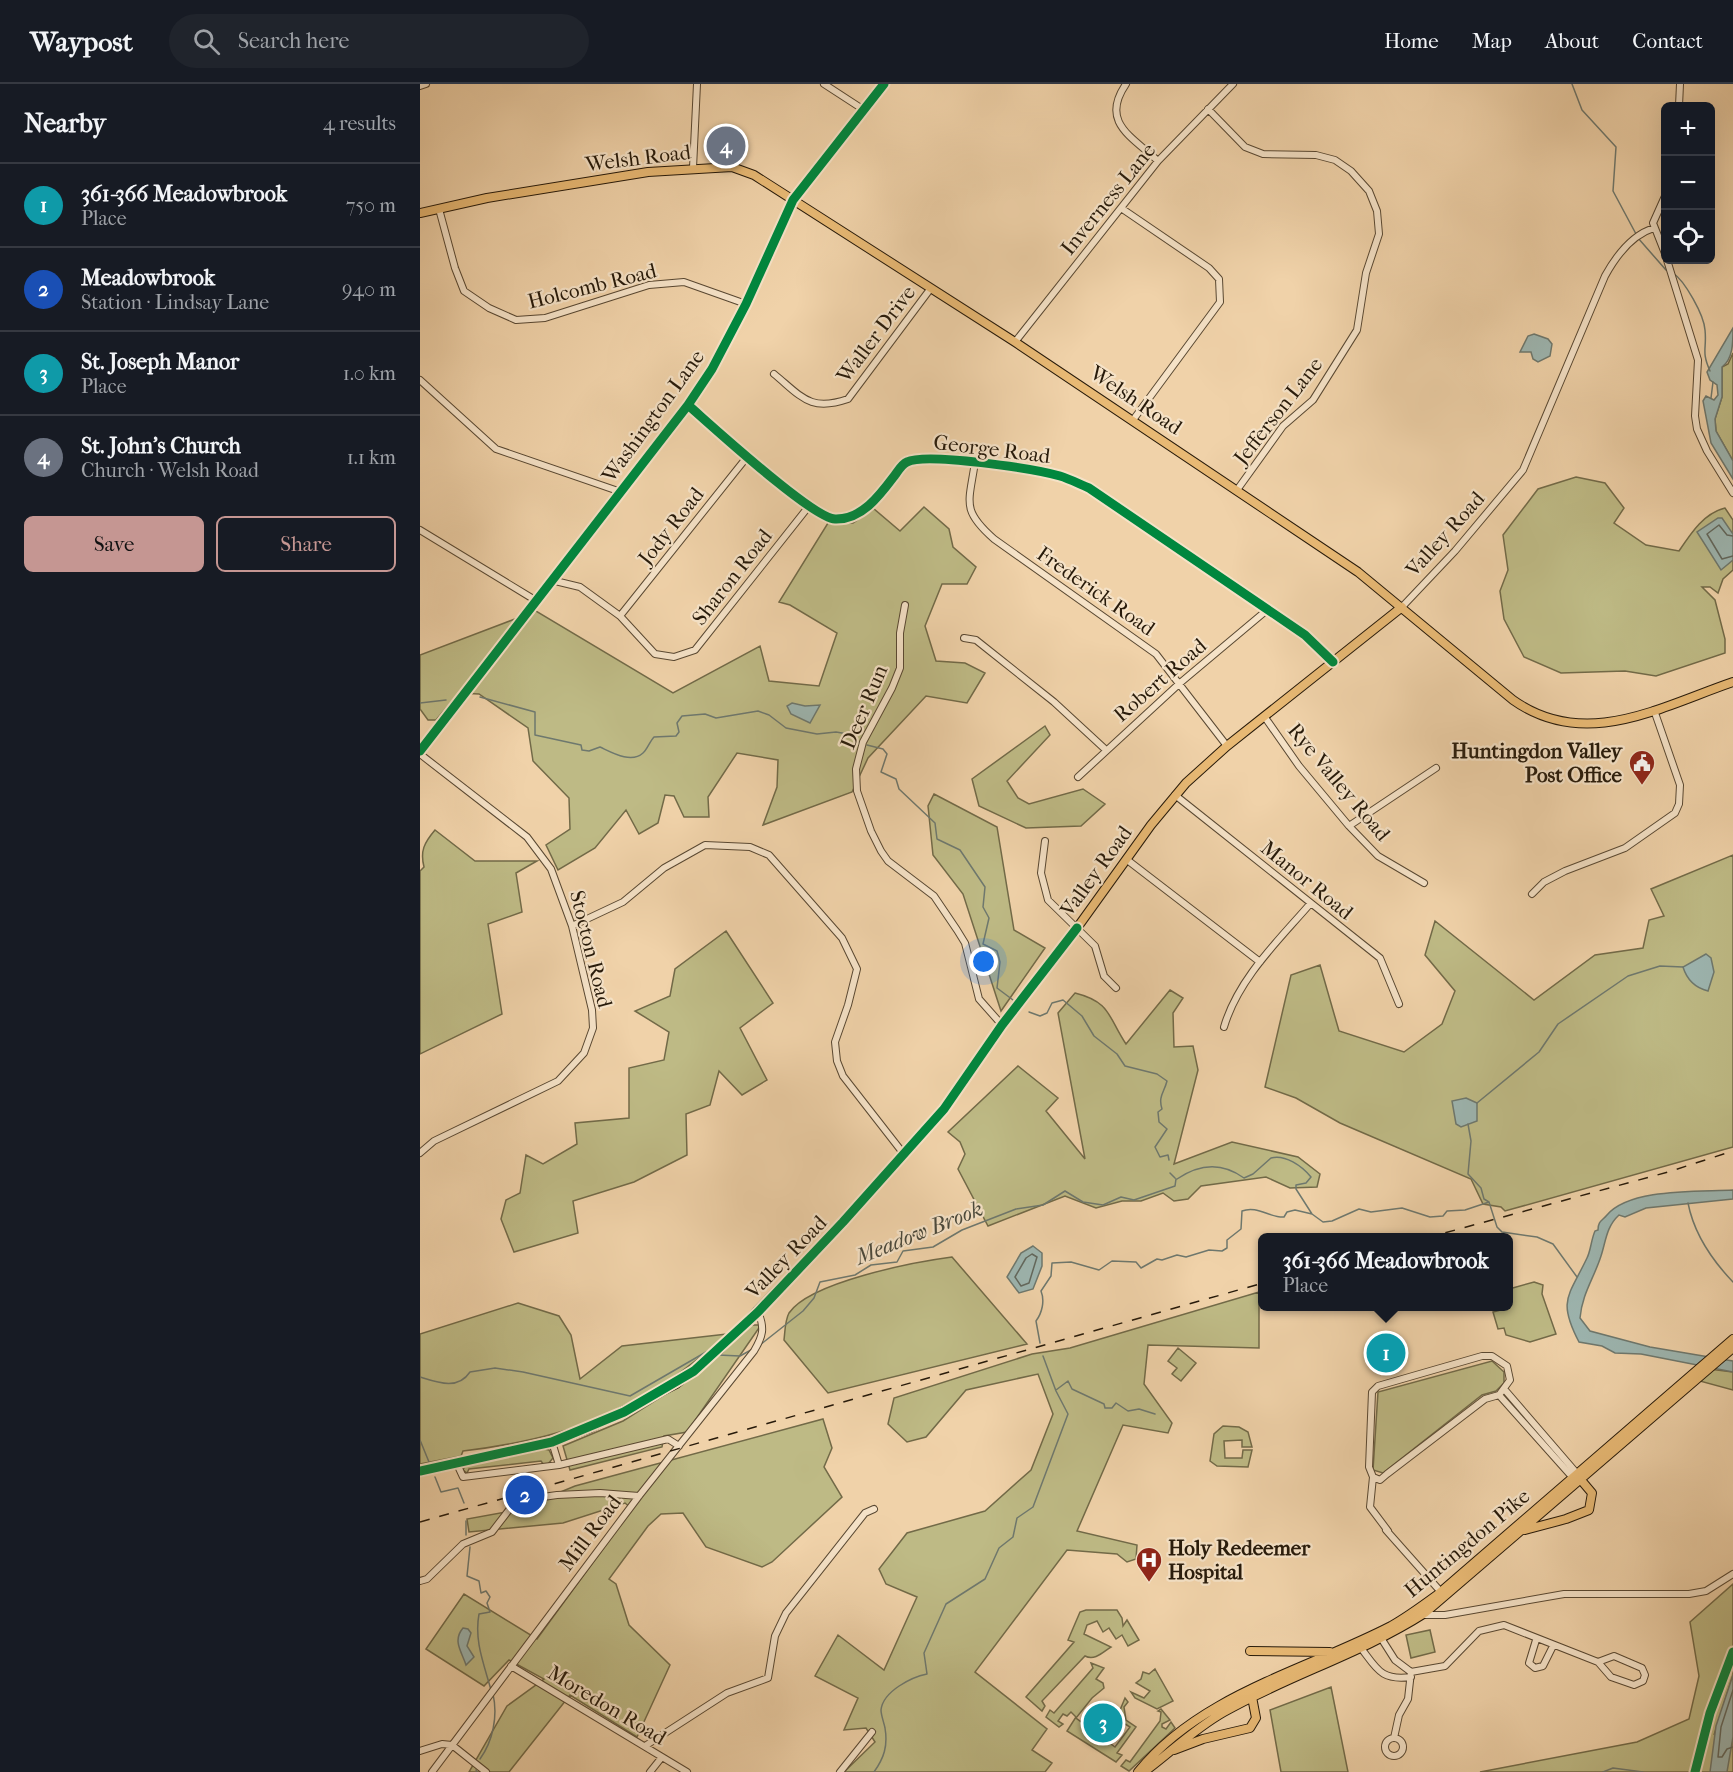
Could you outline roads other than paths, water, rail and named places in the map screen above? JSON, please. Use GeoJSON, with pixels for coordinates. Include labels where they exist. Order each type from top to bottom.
{"type":"FeatureCollection","features":[{"type":"Feature","properties":{"kind":"main road","name":"Welsh Road"},"geometry":{"type":"LineString","coordinates":[[420,213],[487,198],[626,175],[693,168],[732,167],[754,175],[1015,342],[1238,490],[1358,572],[1513,700],[1537,715],[1568,723],[1607,723],[1654,710],[1733,682]]}},
{"type":"Feature","properties":{"kind":"main road","name":"Valley Road"},"geometry":{"type":"LineString","coordinates":[[420,1471],[552,1442],[624,1412],[676,1384],[720,1349],[843,1222],[944,1109],[1002,1025],[1175,795],[1227,746],[1401,607]]}},
{"type":"Feature","properties":{"kind":"main road","name":"Huntingdon Pike"},"geometry":{"type":"LineString","coordinates":[[1144,1772],[1204,1723],[1252,1697],[1382,1638],[1422,1615],[1523,1530],[1692,1374],[1731,1343]]}},
{"type":"Feature","properties":{"kind":"main road","name":"Huntingdon Pike"},"geometry":{"type":"LineString","coordinates":[[1138,1772],[1165,1742],[1209,1712],[1393,1625],[1441,1592],[1571,1478],[1580,1476],[1702,1375],[1731,1343]]}},
{"type":"Feature","properties":{"kind":"main road"},"geometry":{"type":"LineString","coordinates":[[1523,1530],[1566,1519],[1589,1510],[1592,1492],[1580,1476]]}},
{"type":"Feature","properties":{"kind":"main road"},"geometry":{"type":"LineString","coordinates":[[1250,1651],[1334,1653]]}},
{"type":"Feature","properties":{"kind":"main road"},"geometry":{"type":"LineString","coordinates":[[1157,1762],[1186,1744],[1250,1728],[1256,1718],[1252,1697]]}},
{"type":"Feature","properties":{"kind":"street"},"geometry":{"type":"LineString","coordinates":[[420,86],[426,84]]}},
{"type":"Feature","properties":{"kind":"street"},"geometry":{"type":"LineString","coordinates":[[693,168],[697,84]]}},
{"type":"Feature","properties":{"kind":"street"},"geometry":{"type":"LineString","coordinates":[[824,84],[864,110]]}},
{"type":"Feature","properties":{"kind":"street","name":"Washington Lane"},"geometry":{"type":"LineString","coordinates":[[420,753],[535,600],[688,405],[712,369],[746,304],[793,200],[884,84]]}},
{"type":"Feature","properties":{"kind":"street"},"geometry":{"type":"LineString","coordinates":[[1126,84],[1116,99],[1115,112],[1118,120],[1121,127],[1158,161]]}},
{"type":"Feature","properties":{"kind":"street","name":"Inverness Lane"},"geometry":{"type":"LineString","coordinates":[[1015,342],[1158,161],[1233,84]]}},
{"type":"Feature","properties":{"kind":"street"},"geometry":{"type":"LineString","coordinates":[[1679,102],[1680,84]]}},
{"type":"Feature","properties":{"kind":"street","name":"Jefferson Lane"},"geometry":{"type":"LineString","coordinates":[[1208,109],[1245,147],[1263,154],[1316,155],[1335,160],[1351,171],[1369,191],[1377,211],[1378,234],[1366,273],[1357,330],[1313,400],[1283,426],[1238,490]]}},
{"type":"Feature","properties":{"kind":"street"},"geometry":{"type":"LineString","coordinates":[[1661,203],[1654,219],[1654,228],[1661,246]]}},
{"type":"Feature","properties":{"kind":"street"},"geometry":{"type":"LineString","coordinates":[[1121,208],[1209,268],[1219,279],[1220,302],[1133,420]]}},
{"type":"Feature","properties":{"kind":"street","name":"Holcomb Road"},"geometry":{"type":"LineString","coordinates":[[439,209],[454,268],[464,291],[489,308],[516,320],[545,318],[649,285],[684,282],[746,304]]}},
{"type":"Feature","properties":{"kind":"street","name":"Valley Road"},"geometry":{"type":"LineString","coordinates":[[1401,607],[1455,551],[1523,470],[1605,276],[1619,254],[1633,240],[1654,228]]}},
{"type":"Feature","properties":{"kind":"street"},"geometry":{"type":"LineString","coordinates":[[1668,264],[1698,360],[1695,416],[1697,429],[1707,451],[1733,493]]}},
{"type":"Feature","properties":{"kind":"street","name":"Waller Drive"},"geometry":{"type":"LineString","coordinates":[[774,374],[807,401],[827,406],[848,399],[931,288]]}},
{"type":"Feature","properties":{"kind":"street"},"geometry":{"type":"LineString","coordinates":[[420,380],[496,449],[621,492]]}},
{"type":"Feature","properties":{"kind":"street","name":"George Road"},"geometry":{"type":"LineString","coordinates":[[688,405],[808,506],[833,519],[855,515],[875,501],[905,462],[923,458],[975,462],[1059,476],[1089,488],[1305,635],[1333,662]]}},
{"type":"Feature","properties":{"kind":"street","name":"Jody Road"},"geometry":{"type":"LineString","coordinates":[[621,616],[747,457]]}},
{"type":"Feature","properties":{"kind":"street","name":"Frederick Road"},"geometry":{"type":"LineString","coordinates":[[975,462],[969,503],[974,521],[994,539],[1156,654],[1227,746]]}},
{"type":"Feature","properties":{"kind":"street","name":"Sharon Road"},"geometry":{"type":"LineString","coordinates":[[621,616],[655,654],[674,657],[695,650],[808,506]]}},
{"type":"Feature","properties":{"kind":"street"},"geometry":{"type":"LineString","coordinates":[[420,530],[535,600]]}},
{"type":"Feature","properties":{"kind":"street"},"geometry":{"type":"LineString","coordinates":[[551,580],[580,587],[621,616]]}},
{"type":"Feature","properties":{"kind":"street","name":"Deer Run"},"geometry":{"type":"LineString","coordinates":[[905,605],[900,633],[901,660],[897,678],[863,742],[856,769],[857,791],[881,851],[888,861],[934,896],[957,930],[965,943],[980,999],[1002,1025]]}},
{"type":"Feature","properties":{"kind":"street","name":"Robert Road"},"geometry":{"type":"LineString","coordinates":[[1078,777],[1180,683],[1266,610]]}},
{"type":"Feature","properties":{"kind":"street"},"geometry":{"type":"LineString","coordinates":[[963,638],[976,641],[1054,702],[1106,750]]}},
{"type":"Feature","properties":{"kind":"street"},"geometry":{"type":"LineString","coordinates":[[1532,894],[1544,882],[1565,871],[1625,848],[1675,813],[1679,804],[1680,784],[1654,710]]}},
{"type":"Feature","properties":{"kind":"street","name":"Rye Valley Road"},"geometry":{"type":"LineString","coordinates":[[1264,716],[1299,766],[1349,826],[1378,856],[1424,883]]}},
{"type":"Feature","properties":{"kind":"street","name":"Stocton Road"},"geometry":{"type":"LineString","coordinates":[[420,753],[527,837],[551,869],[572,926],[592,1010],[592,1028],[584,1053],[558,1081],[434,1141],[420,1153]]}},
{"type":"Feature","properties":{"kind":"street"},"geometry":{"type":"LineString","coordinates":[[1349,826],[1436,768]]}},
{"type":"Feature","properties":{"kind":"street","name":"Manor Road"},"geometry":{"type":"LineString","coordinates":[[1175,795],[1380,958],[1399,1004]]}},
{"type":"Feature","properties":{"kind":"street"},"geometry":{"type":"LineString","coordinates":[[1045,841],[1041,873],[1048,900],[1095,946],[1104,976],[1116,988]]}},
{"type":"Feature","properties":{"kind":"street"},"geometry":{"type":"LineString","coordinates":[[572,926],[623,902],[664,868],[705,845],[750,847],[769,855],[842,938],[851,955],[857,969],[835,1042],[837,1061],[843,1076],[903,1153]]}},
{"type":"Feature","properties":{"kind":"street"},"geometry":{"type":"LineString","coordinates":[[1126,859],[1260,962]]}},
{"type":"Feature","properties":{"kind":"street"},"geometry":{"type":"LineString","coordinates":[[1224,1027],[1230,1004],[1260,962],[1310,904]]}},
{"type":"Feature","properties":{"kind":"street","name":"Mill Road"},"geometry":{"type":"LineString","coordinates":[[432,1772],[639,1496],[754,1351],[762,1338],[763,1323],[758,1312]]}},
{"type":"Feature","properties":{"kind":"street"},"geometry":{"type":"LineString","coordinates":[[1482,1356],[1492,1356],[1502,1360],[1510,1373],[1505,1390],[1499,1395],[1485,1399],[1380,1480],[1374,1476],[1369,1467],[1371,1399],[1372,1392],[1378,1386],[1482,1356]]}},
{"type":"Feature","properties":{"kind":"street"},"geometry":{"type":"LineString","coordinates":[[1505,1390],[1580,1476]]}},
{"type":"Feature","properties":{"kind":"street"},"geometry":{"type":"LineString","coordinates":[[1499,1395],[1571,1478]]}},
{"type":"Feature","properties":{"kind":"street"},"geometry":{"type":"LineString","coordinates":[[457,1464],[463,1477],[559,1465],[668,1439],[679,1446]]}},
{"type":"Feature","properties":{"kind":"street"},"geometry":{"type":"LineString","coordinates":[[552,1442],[559,1465]]}},
{"type":"Feature","properties":{"kind":"street"},"geometry":{"type":"LineString","coordinates":[[1374,1476],[1370,1507],[1441,1592]]}},
{"type":"Feature","properties":{"kind":"street"},"geometry":{"type":"LineString","coordinates":[[420,1581],[427,1579],[463,1544],[492,1532],[512,1506],[536,1498],[557,1495],[600,1493],[639,1496]]}},
{"type":"Feature","properties":{"kind":"street"},"geometry":{"type":"LineString","coordinates":[[645,1746],[733,1690],[768,1678],[775,1636],[782,1621],[865,1512],[874,1509]]}},
{"type":"Feature","properties":{"kind":"street"},"geometry":{"type":"LineString","coordinates":[[1422,1615],[1445,1615],[1564,1594],[1689,1594],[1706,1591],[1733,1574]]}},
{"type":"Feature","properties":{"kind":"street"},"geometry":{"type":"LineString","coordinates":[[1361,1648],[1386,1677],[1395,1679],[1445,1666],[1467,1640],[1479,1631],[1492,1626],[1504,1625],[1536,1640],[1598,1662],[1611,1677],[1632,1685],[1640,1684],[1645,1679],[1642,1668],[1617,1657],[1598,1662]]}},
{"type":"Feature","properties":{"kind":"street"},"geometry":{"type":"LineString","coordinates":[[1382,1638],[1395,1660],[1411,1675]]}},
{"type":"Feature","properties":{"kind":"street"},"geometry":{"type":"LineString","coordinates":[[1536,1640],[1529,1663],[1534,1668],[1543,1666],[1553,1646]]}},
{"type":"Feature","properties":{"kind":"street","name":"Moredon Road"},"geometry":{"type":"LineString","coordinates":[[511,1666],[687,1772]]}},
{"type":"Feature","properties":{"kind":"street"},"geometry":{"type":"LineString","coordinates":[[1394,1738],[1399,1714],[1408,1699],[1411,1675]]}},
{"type":"Feature","properties":{"kind":"street"},"geometry":{"type":"LineString","coordinates":[[840,1772],[872,1732]]}},
{"type":"Feature","properties":{"kind":"street"},"geometry":{"type":"LineString","coordinates":[[420,1751],[442,1744],[452,1745],[486,1772]]}},
{"type":"Feature","properties":{"kind":"street"},"geometry":{"type":"LineString","coordinates":[[650,1772],[662,1757]]}},
{"type":"Feature","properties":{"kind":"water"},"geometry":{"type":"Polygon","coordinates":[[[1733,328],[1730,355],[1722,367],[1722,397],[1715,419],[1716,431],[1733,461],[1733,479],[1711,443],[1703,401],[1706,396],[1714,400],[1718,395],[1717,385],[1710,380],[1707,372],[1733,328]]]}},
{"type":"Feature","properties":{"kind":"water"},"geometry":{"type":"Polygon","coordinates":[[[1534,334],[1548,339],[1552,344],[1550,356],[1538,362],[1533,359],[1531,352],[1520,352],[1528,336],[1534,334]]]}},
{"type":"Feature","properties":{"kind":"water"},"geometry":{"type":"Polygon","coordinates":[[[1718,518],[1722,518],[1733,534],[1733,560],[1721,570],[1697,532],[1718,518]]]}},
{"type":"Feature","properties":{"kind":"water"},"geometry":{"type":"Polygon","coordinates":[[[792,703],[805,706],[820,705],[810,723],[791,714],[787,706],[792,703]]]}},
{"type":"Feature","properties":{"kind":"water"},"geometry":{"type":"Polygon","coordinates":[[[1706,954],[1711,958],[1714,972],[1708,991],[1692,983],[1683,967],[1706,954]]]}},
{"type":"Feature","properties":{"kind":"water"},"geometry":{"type":"Polygon","coordinates":[[[1466,1098],[1477,1103],[1477,1121],[1461,1127],[1456,1124],[1452,1101],[1466,1098]]]}},
{"type":"Feature","properties":{"kind":"water"},"geometry":{"type":"Polygon","coordinates":[[[1733,1190],[1733,1199],[1646,1208],[1625,1217],[1619,1215],[1609,1229],[1583,1301],[1580,1318],[1590,1331],[1650,1347],[1733,1361],[1733,1372],[1641,1354],[1615,1353],[1602,1346],[1579,1342],[1568,1316],[1568,1298],[1588,1255],[1595,1231],[1607,1215],[1618,1206],[1648,1196],[1733,1190]]]}},
{"type":"Feature","properties":{"kind":"water"},"geometry":{"type":"Polygon","coordinates":[[[1033,1246],[1042,1253],[1042,1266],[1033,1289],[1019,1293],[1007,1277],[1021,1253],[1033,1246]]]}},
{"type":"Feature","properties":{"kind":"water"},"geometry":{"type":"Polygon","coordinates":[[[463,1628],[468,1629],[471,1633],[467,1646],[474,1657],[466,1665],[458,1642],[463,1628]]]}},
{"type":"Feature","properties":{"kind":"water"},"geometry":{"type":"Polygon","coordinates":[[[1733,1675],[1733,1737],[1727,1772],[1710,1772],[1716,1726],[1733,1675]]]}},
{"type":"Feature","properties":{"kind":"waterway"},"geometry":{"type":"LineString","coordinates":[[1572,84],[1582,110],[1616,147],[1613,191],[1636,234]]}},
{"type":"Feature","properties":{"kind":"waterway"},"geometry":{"type":"LineString","coordinates":[[1638,238],[1666,270]]}},
{"type":"Feature","properties":{"kind":"waterway"},"geometry":{"type":"LineString","coordinates":[[1673,273],[1698,307],[1704,324],[1706,359],[1710,371]]}},
{"type":"Feature","properties":{"kind":"waterway"},"geometry":{"type":"LineString","coordinates":[[1711,398],[1713,382]]}},
{"type":"Feature","properties":{"kind":"waterway"},"geometry":{"type":"LineString","coordinates":[[480,697],[535,712],[535,735],[581,745],[582,750],[589,751],[600,747],[627,757],[643,753],[654,737],[676,736],[679,732],[677,723],[682,716],[705,714],[716,718],[758,711],[769,715],[786,728],[817,734],[836,732],[848,734],[859,743]]}},
{"type":"Feature","properties":{"kind":"waterway"},"geometry":{"type":"LineString","coordinates":[[420,703],[446,700]]}},
{"type":"Feature","properties":{"kind":"waterway"},"geometry":{"type":"LineString","coordinates":[[867,745],[883,749],[887,754],[881,772],[896,779],[899,789],[935,823],[937,839],[960,850],[985,887],[983,907],[989,918],[983,944],[997,951],[1000,962],[997,988],[1013,1000]]}},
{"type":"Feature","properties":{"kind":"waterway"},"geometry":{"type":"LineString","coordinates":[[1477,1103],[1539,1052],[1558,1024],[1628,976],[1660,966],[1683,967]]}},
{"type":"Feature","properties":{"kind":"waterway"},"geometry":{"type":"LineString","coordinates":[[1029,1012],[1040,1016],[1047,1013],[1052,1003],[1063,1000],[1082,1016],[1094,1036],[1117,1054],[1125,1066],[1157,1074],[1167,1081],[1161,1098],[1162,1109],[1158,1112],[1159,1122],[1167,1129],[1155,1147],[1160,1157],[1168,1155],[1169,1160]]}},
{"type":"Feature","properties":{"kind":"waterway"},"geometry":{"type":"LineString","coordinates":[[1468,1124],[1471,1141],[1468,1174],[1481,1188],[1484,1199],[1489,1202],[1497,1227],[1502,1232],[1509,1233]]}},
{"type":"Feature","properties":{"kind":"waterway"},"geometry":{"type":"LineString","coordinates":[[1177,1179],[1194,1170],[1210,1167],[1227,1169],[1244,1178],[1253,1174],[1271,1158],[1287,1159],[1311,1177],[1306,1183],[1296,1185],[1296,1189],[1312,1214],[1323,1222],[1332,1221],[1359,1209],[1371,1212],[1402,1208],[1430,1217],[1443,1216],[1447,1211],[1465,1210],[1489,1202]]}},
{"type":"Feature","properties":{"kind":"waterway"},"geometry":{"type":"LineString","coordinates":[[1170,1173],[1175,1178]]}},
{"type":"Feature","properties":{"kind":"waterway","name":"Meadow Brook"},"geometry":{"type":"LineString","coordinates":[[760,1345],[803,1311],[814,1298],[820,1282],[855,1275],[871,1265],[897,1262],[903,1251],[933,1247],[962,1230],[1016,1209],[1043,1205],[1065,1191],[1083,1202],[1103,1205],[1121,1197],[1134,1200],[1175,1186],[1176,1179]]}},
{"type":"Feature","properties":{"kind":"waterway"},"geometry":{"type":"LineString","coordinates":[[1688,1203],[1694,1225],[1704,1246],[1733,1282]]}},
{"type":"Feature","properties":{"kind":"waterway"},"geometry":{"type":"LineString","coordinates":[[1040,1343],[1036,1321],[1042,1307],[1041,1291],[1051,1276],[1052,1263],[1071,1262],[1099,1270],[1112,1261],[1136,1262],[1141,1268],[1157,1259],[1162,1260],[1177,1255],[1186,1257],[1209,1250],[1222,1251],[1227,1248],[1227,1240],[1241,1229],[1242,1211],[1253,1210],[1279,1217],[1284,1217],[1287,1212],[1295,1210],[1312,1214]]}},
{"type":"Feature","properties":{"kind":"waterway"},"geometry":{"type":"LineString","coordinates":[[1513,1234],[1537,1237],[1553,1244],[1577,1277]]}},
{"type":"Feature","properties":{"kind":"waterway","name":"Meadow Brook"},"geometry":{"type":"LineString","coordinates":[[718,1355],[740,1356],[751,1350]]}},
{"type":"Feature","properties":{"kind":"waterway","name":"Meadow Brook"},"geometry":{"type":"LineString","coordinates":[[420,1377],[448,1384],[460,1381],[470,1372],[495,1368],[630,1396],[706,1352],[711,1353]]}},
{"type":"Feature","properties":{"kind":"waterway"},"geometry":{"type":"LineString","coordinates":[[874,1772],[883,1757],[885,1746],[886,1734],[881,1710],[883,1703],[899,1686],[927,1674],[924,1653],[946,1604],[985,1579],[999,1548],[1013,1537],[1017,1518],[1033,1507],[1068,1414],[1056,1391],[1043,1356]]}},
{"type":"Feature","properties":{"kind":"waterway"},"geometry":{"type":"LineString","coordinates":[[1056,1390],[1068,1381],[1072,1389],[1104,1404],[1105,1408],[1112,1408],[1116,1403],[1128,1411],[1139,1409],[1155,1414]]}},
{"type":"Feature","properties":{"kind":"waterway"},"geometry":{"type":"LineString","coordinates":[[420,1440],[429,1462]]}},
{"type":"Feature","properties":{"kind":"waterway"},"geometry":{"type":"LineString","coordinates":[[435,1477],[441,1492],[458,1488],[464,1503]]}},
{"type":"Feature","properties":{"kind":"waterway"},"geometry":{"type":"LineString","coordinates":[[466,1521],[466,1535]]}},
{"type":"Feature","properties":{"kind":"waterway"},"geometry":{"type":"LineString","coordinates":[[470,1547],[467,1576],[479,1581],[481,1593],[486,1591],[490,1597],[487,1603],[490,1612],[479,1614],[478,1634],[480,1652],[491,1690]]}},
{"type":"Feature","properties":{"kind":"waterway"},"geometry":{"type":"LineString","coordinates":[[480,1759],[493,1728],[495,1711],[493,1694]]}},
{"type":"Feature","properties":{"kind":"waterway"},"geometry":{"type":"LineString","coordinates":[[1603,1772],[1613,1768],[1643,1772]]}},
{"type":"Feature","properties":{"kind":"railway"},"geometry":{"type":"LineString","coordinates":[[1444,1233],[1668,1172],[1733,1151]]}},
{"type":"Feature","properties":{"kind":"railway"},"geometry":{"type":"LineString","coordinates":[[420,1522],[1258,1284]]}},
{"type":"Feature","properties":{"kind":"place","name":"St. John's Church"},"geometry":{"type":"Point","coordinates":[726,146]}},
{"type":"Feature","properties":{"kind":"place","name":"Huntingdon Valley Post Office"},"geometry":{"type":"Point","coordinates":[1642,786]}},
{"type":"Feature","properties":{"kind":"place","name":"361-366 Meadowbrook"},"geometry":{"type":"Point","coordinates":[1386,1353]}},
{"type":"Feature","properties":{"kind":"place","name":"Meadowbrook"},"geometry":{"type":"Point","coordinates":[525,1495]}},
{"type":"Feature","properties":{"kind":"place","name":"Holy Redeemer Hospital"},"geometry":{"type":"Point","coordinates":[1149,1583]}},
{"type":"Feature","properties":{"kind":"place","name":"St. Joseph Manor"},"geometry":{"type":"Point","coordinates":[1103,1723]}}]}
